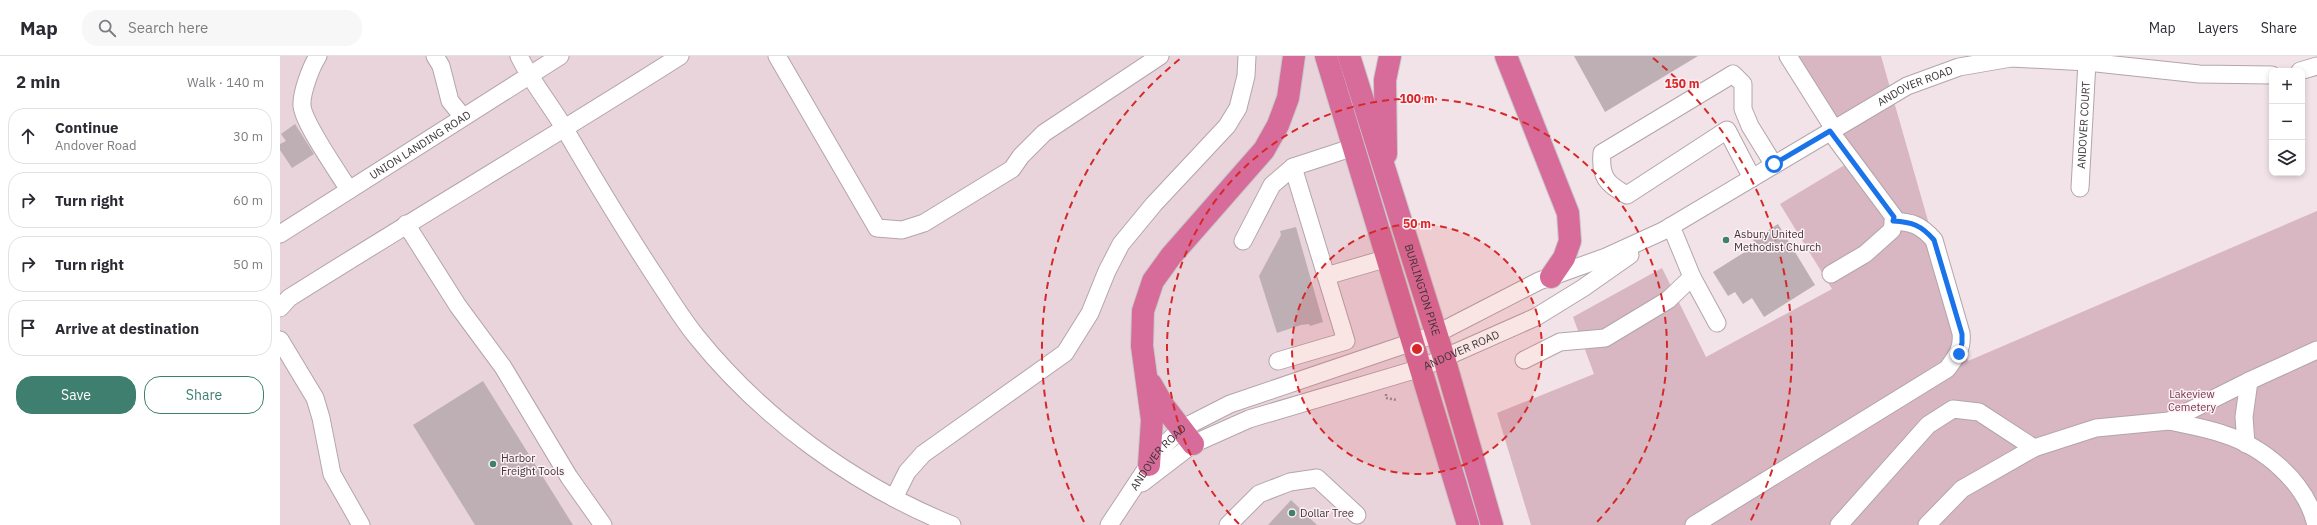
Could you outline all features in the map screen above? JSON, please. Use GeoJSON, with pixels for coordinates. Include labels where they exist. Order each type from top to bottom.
{"type":"FeatureCollection","features":[{"type":"Feature","properties":{"kind":"highway"},"geometry":{"type":"LineString","coordinates":[[1149,465],[1152,420],[1142,346],[1143,311],[1153,281],[1171,256],[1264,150],[1278,125],[1288,98],[1294,56]]}},
{"type":"Feature","properties":{"kind":"highway","name":"BURLINGTON PIKE"},"geometry":{"type":"LineString","coordinates":[[1326,56],[1468,525]]}},
{"type":"Feature","properties":{"kind":"highway","name":"BURLINGTON PIKE"},"geometry":{"type":"LineString","coordinates":[[1349,56],[1444,358],[1492,525]]}},
{"type":"Feature","properties":{"kind":"highway"},"geometry":{"type":"LineString","coordinates":[[1387,179],[1385,80],[1390,56]]}},
{"type":"Feature","properties":{"kind":"highway"},"geometry":{"type":"LineString","coordinates":[[1506,56],[1568,213],[1570,241],[1564,258],[1551,277]]}},
{"type":"Feature","properties":{"kind":"highway"},"geometry":{"type":"LineString","coordinates":[[1145,372],[1163,405],[1187,436]]}},
{"type":"Feature","properties":{"kind":"street"},"geometry":{"type":"LineString","coordinates":[[318,56],[306,86],[302,106],[311,129],[349,190]]}},
{"type":"Feature","properties":{"kind":"street"},"geometry":{"type":"LineString","coordinates":[[435,56],[441,66],[450,101],[463,117]]}},
{"type":"Feature","properties":{"kind":"street"},"geometry":{"type":"LineString","coordinates":[[519,56],[528,76],[565,129],[626,231],[679,312],[728,373],[766,410],[806,443],[894,498],[952,525]]}},
{"type":"Feature","properties":{"kind":"street","name":"UNION LANDING ROAD"},"geometry":{"type":"LineString","coordinates":[[280,234],[560,56]]}},
{"type":"Feature","properties":{"kind":"street"},"geometry":{"type":"LineString","coordinates":[[280,308],[289,298],[406,224],[565,129],[680,56]]}},
{"type":"Feature","properties":{"kind":"street"},"geometry":{"type":"LineString","coordinates":[[777,56],[877,228],[902,230],[924,223],[1012,169],[1021,156],[1044,133],[1160,56]]}},
{"type":"Feature","properties":{"kind":"street"},"geometry":{"type":"LineString","coordinates":[[894,498],[907,472],[923,454],[1065,353],[1090,313],[1107,271],[1121,244],[1154,204],[1227,126],[1238,108],[1246,76],[1248,56]]}},
{"type":"Feature","properties":{"kind":"street"},"geometry":{"type":"LineString","coordinates":[[1788,56],[1832,130],[1880,195],[1894,217],[1892,230],[1864,254],[1831,274]]}},
{"type":"Feature","properties":{"kind":"street","name":"ANDOVER ROAD"},"geometry":{"type":"LineString","coordinates":[[1135,488],[1158,451],[1187,436],[1421,368],[1536,317],[1583,288],[1667,229],[1907,86],[1960,67],[2011,57],[2087,62],[2199,74],[2269,75]]}},
{"type":"Feature","properties":{"kind":"street","name":"ANDOVER COURT"},"geometry":{"type":"LineString","coordinates":[[2080,188],[2087,62]]}},
{"type":"Feature","properties":{"kind":"street"},"geometry":{"type":"LineString","coordinates":[[2305,70],[2317,66]]}},
{"type":"Feature","properties":{"kind":"street"},"geometry":{"type":"LineString","coordinates":[[1752,178],[1727,130],[1627,195],[1612,187],[1604,175],[1601,169],[1602,153],[1733,74],[1743,84],[1743,109],[1750,126],[1774,164]]}},
{"type":"Feature","properties":{"kind":"street"},"geometry":{"type":"LineString","coordinates":[[1243,240],[1272,185],[1293,167],[1354,147]]}},
{"type":"Feature","properties":{"kind":"street"},"geometry":{"type":"LineString","coordinates":[[1278,361],[1346,340],[1293,167]]}},
{"type":"Feature","properties":{"kind":"street"},"geometry":{"type":"LineString","coordinates":[[1694,525],[1935,377],[1947,369],[1959,354],[1962,343],[1962,334],[1934,240],[1924,228],[1912,222],[1893,221]]}},
{"type":"Feature","properties":{"kind":"street"},"geometry":{"type":"LineString","coordinates":[[406,224],[458,306],[504,367],[569,477],[603,525]]}},
{"type":"Feature","properties":{"kind":"street"},"geometry":{"type":"LineString","coordinates":[[1667,229],[1717,323]]}},
{"type":"Feature","properties":{"kind":"street","name":"ANDOVER ROAD"},"geometry":{"type":"LineString","coordinates":[[1135,488],[1187,436],[1230,404],[1436,334],[1539,281],[1635,245],[1667,229]]}},
{"type":"Feature","properties":{"kind":"street"},"geometry":{"type":"LineString","coordinates":[[1326,276],[1388,258]]}},
{"type":"Feature","properties":{"kind":"street"},"geometry":{"type":"LineString","coordinates":[[1524,360],[1560,342],[1605,338],[1668,300],[1692,277]]}},
{"type":"Feature","properties":{"kind":"street"},"geometry":{"type":"LineString","coordinates":[[280,340],[315,398],[323,424],[332,474],[361,525]]}},
{"type":"Feature","properties":{"kind":"street"},"geometry":{"type":"LineString","coordinates":[[2169,421],[2249,381],[2317,350]]}},
{"type":"Feature","properties":{"kind":"street"},"geometry":{"type":"LineString","coordinates":[[2246,444],[2244,417],[2249,381]]}},
{"type":"Feature","properties":{"kind":"street"},"geometry":{"type":"LineString","coordinates":[[1839,525],[1928,424],[1953,409],[1979,412],[2034,448]]}},
{"type":"Feature","properties":{"kind":"street"},"geometry":{"type":"LineString","coordinates":[[1927,525],[1962,489],[2034,448],[2096,428],[2169,421],[2224,434],[2260,451],[2294,481],[2313,512],[2316,525]]}},
{"type":"Feature","properties":{"kind":"street"},"geometry":{"type":"LineString","coordinates":[[1228,525],[1259,494],[1290,482],[1317,478],[1357,515]]}},
{"type":"Feature","properties":{"kind":"street"},"geometry":{"type":"LineString","coordinates":[[1109,525],[1135,488]]}},
{"type":"Feature","properties":{"kind":"path"},"geometry":{"type":"LineString","coordinates":[[1385,402],[1387,394]]}},
{"type":"Feature","properties":{"kind":"path"},"geometry":{"type":"LineString","coordinates":[[1386,398],[1397,400]]}},
{"type":"Feature","properties":{"kind":"shaded area"},"geometry":{"type":"Polygon","coordinates":[[[280,56],[1326,56],[1468,525],[280,525],[280,56]]]}},
{"type":"Feature","properties":{"kind":"green space","name":"Lakeview Cemetery"},"geometry":{"type":"Polygon","coordinates":[[[1791,56],[1881,56],[1968,361],[2317,211],[2317,525],[1531,525],[1497,413],[1594,374],[1573,317],[1662,268],[1706,357],[1832,289],[1780,204],[1848,163],[1791,56]]]}},
{"type":"Feature","properties":{"kind":"building"},"geometry":{"type":"Polygon","coordinates":[[[1574,56],[1698,56],[1605,112],[1574,56]]]}},
{"type":"Feature","properties":{"kind":"building"},"geometry":{"type":"Polygon","coordinates":[[[295,124],[314,154],[292,168],[280,150],[280,144],[286,141],[281,134],[295,124]]]}},
{"type":"Feature","properties":{"kind":"building"},"geometry":{"type":"Polygon","coordinates":[[[1778,224],[1815,285],[1764,317],[1752,298],[1743,304],[1735,292],[1728,296],[1713,272],[1756,245],[1753,240],[1778,224]]]}},
{"type":"Feature","properties":{"kind":"building"},"geometry":{"type":"Polygon","coordinates":[[[1296,227],[1323,322],[1310,326],[1309,324],[1301,325],[1277,333],[1259,276],[1281,235],[1280,231],[1296,227]]]}},
{"type":"Feature","properties":{"kind":"building"},"geometry":{"type":"Polygon","coordinates":[[[483,381],[573,525],[475,525],[413,425],[483,381]]]}},
{"type":"Feature","properties":{"kind":"building","name":"Dollar Tree"},"geometry":{"type":"Polygon","coordinates":[[[1291,500],[1317,525],[1268,525],[1291,500]]]}},
{"type":"Feature","properties":{"kind":"place","name":"Asbury United Methodist Church"},"geometry":{"type":"Point","coordinates":[1726,240]}},
{"type":"Feature","properties":{"kind":"place","name":"Harbor Freight Tools"},"geometry":{"type":"Point","coordinates":[493,464]}},
{"type":"Feature","properties":{"kind":"place","name":"Dollar Tree"},"geometry":{"type":"Point","coordinates":[1292,513]}},
{"type":"Feature","properties":{"kind":"route"},"geometry":{"type":"LineString","coordinates":[[1774,164],[1830,131],[1880,195],[1894,217],[1893,221],[1912,222],[1924,228],[1934,240],[1962,334],[1962,343],[1959,354]]}}]}
